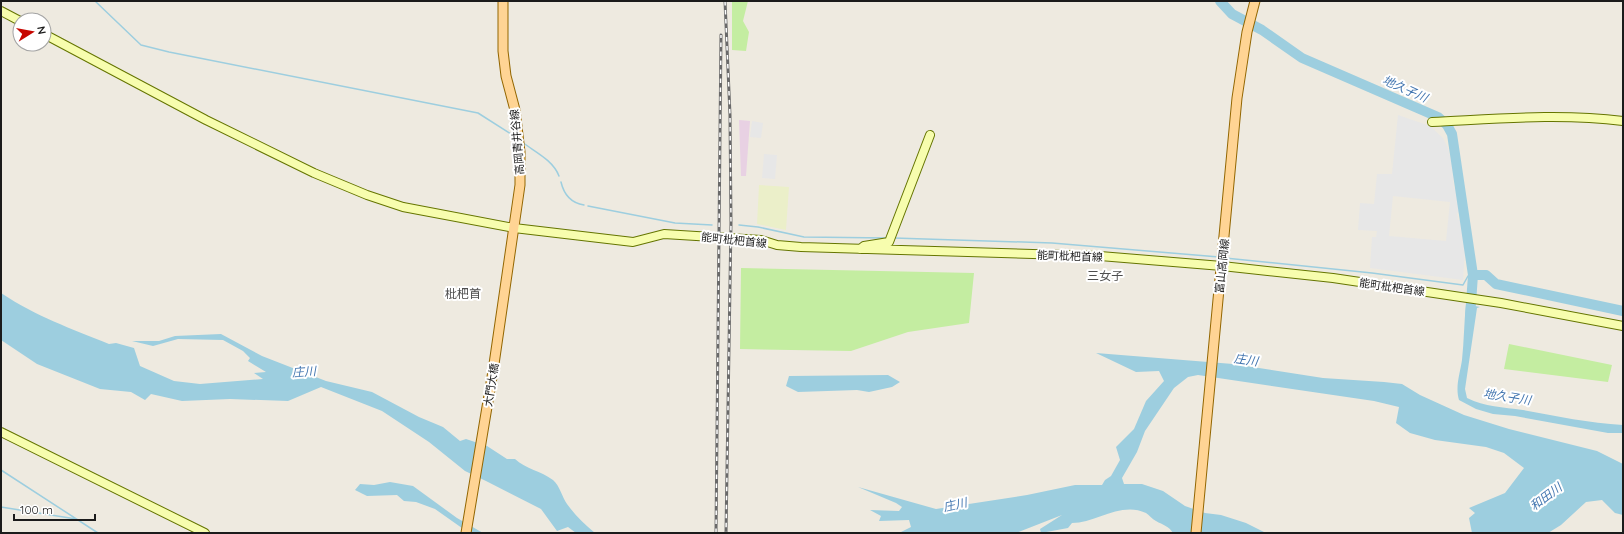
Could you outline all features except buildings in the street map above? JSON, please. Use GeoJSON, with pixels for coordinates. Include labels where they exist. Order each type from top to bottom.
{"type":"FeatureCollection","features":[{"type":"Feature","properties":{"kind":"main road","name":"高岡青井谷線"},"geometry":{"type":"LineString","coordinates":[[503,1],[503,51],[506,76],[515,110],[520,152],[520,185],[514,232]]}},
{"type":"Feature","properties":{"kind":"main road","name":"富山高岡線"},"geometry":{"type":"LineString","coordinates":[[1196,533],[1223,261],[1237,98],[1250,15],[1255,1]]}},
{"type":"Feature","properties":{"kind":"main road"},"geometry":{"type":"LineString","coordinates":[[1,11],[12,17]]}},
{"type":"Feature","properties":{"kind":"main road","name":"能町枇杷首線"},"geometry":{"type":"LineString","coordinates":[[52,38],[206,120],[314,173],[403,207],[514,232],[633,242],[664,234],[761,240],[777,245],[859,250],[1100,256],[1223,261],[1492,301],[1623,326]]}},
{"type":"Feature","properties":{"kind":"main road"},"geometry":{"type":"LineString","coordinates":[[1432,122],[1464,119],[1588,116],[1623,121]]}},
{"type":"Feature","properties":{"kind":"main road"},"geometry":{"type":"LineString","coordinates":[[859,250],[864,246],[890,240],[930,135]]}},
{"type":"Feature","properties":{"kind":"main road","name":"大門大橋"},"geometry":{"type":"LineString","coordinates":[[466,533],[514,232]]}},
{"type":"Feature","properties":{"kind":"main road"},"geometry":{"type":"LineString","coordinates":[[1,432],[205,533]]}},
{"type":"Feature","properties":{"kind":"shaded area"},"geometry":{"type":"Polygon","coordinates":[[[1398,115],[1430,126],[1443,138],[1448,148],[1452,165],[1454,188],[1458,188],[1461,212],[1457,213],[1458,220],[1462,220],[1465,249],[1463,280],[1370,268],[1372,237],[1376,237],[1377,231],[1358,230],[1360,203],[1374,204],[1377,174],[1392,174],[1398,115]],[[1393,196],[1389,236],[1446,241],[1450,202],[1393,196]]]}},
{"type":"Feature","properties":{"kind":"shaded area"},"geometry":{"type":"Polygon","coordinates":[[[739,120],[750,121],[746,176],[741,176],[739,120]]]}},
{"type":"Feature","properties":{"kind":"shaded area"},"geometry":{"type":"Polygon","coordinates":[[[752,121],[763,123],[761,138],[750,137],[752,121]]]}},
{"type":"Feature","properties":{"kind":"shaded area"},"geometry":{"type":"Polygon","coordinates":[[[764,154],[777,155],[775,179],[762,178],[764,154]]]}},
{"type":"Feature","properties":{"kind":"green space"},"geometry":{"type":"Polygon","coordinates":[[[732,1],[748,1],[743,21],[749,32],[746,51],[732,50],[732,1]]]}},
{"type":"Feature","properties":{"kind":"green space"},"geometry":{"type":"Polygon","coordinates":[[[759,185],[789,187],[786,230],[757,224],[759,185]]]}},
{"type":"Feature","properties":{"kind":"green space"},"geometry":{"type":"Polygon","coordinates":[[[741,268],[974,273],[969,323],[908,332],[851,351],[740,349],[741,268]]]}},
{"type":"Feature","properties":{"kind":"green space"},"geometry":{"type":"Polygon","coordinates":[[[1509,344],[1612,365],[1608,382],[1504,369],[1509,344]]]}},
{"type":"Feature","properties":{"kind":"water"},"geometry":{"type":"Polygon","coordinates":[[[1,293],[28,309],[67,327],[109,344],[116,343],[134,348],[140,366],[174,381],[200,384],[263,379],[254,373],[266,372],[248,361],[250,358],[243,351],[223,340],[178,339],[153,346],[132,341],[159,341],[175,336],[221,334],[262,356],[326,381],[372,392],[419,417],[443,427],[460,441],[466,439],[487,446],[507,459],[515,459],[553,480],[573,512],[595,533],[576,533],[568,527],[557,531],[541,509],[465,471],[429,442],[382,411],[321,387],[288,401],[230,399],[182,401],[151,394],[145,400],[131,392],[100,389],[37,364],[1,340],[1,293]]]}},
{"type":"Feature","properties":{"kind":"water"},"geometry":{"type":"Polygon","coordinates":[[[1466,304],[1480,307],[1477,308],[1465,389],[1467,398],[1494,406],[1585,421],[1623,425],[1623,433],[1608,433],[1515,416],[1493,414],[1476,409],[1459,400],[1458,385],[1462,360],[1466,304]]]}},
{"type":"Feature","properties":{"kind":"water","name":"和田川"},"geometry":{"type":"Polygon","coordinates":[[[1096,353],[1233,364],[1323,378],[1402,384],[1420,395],[1464,415],[1509,429],[1597,451],[1623,464],[1623,515],[1615,513],[1602,500],[1586,502],[1561,525],[1548,533],[1472,533],[1469,518],[1475,513],[1469,508],[1505,493],[1524,468],[1504,453],[1486,447],[1435,440],[1410,433],[1396,423],[1399,407],[1374,401],[1198,375],[1188,377],[1174,388],[1145,431],[1137,452],[1122,478],[1124,484],[1142,484],[1163,491],[1185,506],[1205,513],[1221,515],[1246,523],[1266,533],[1173,533],[1168,527],[1146,513],[1137,510],[1127,510],[1118,511],[1090,520],[1072,523],[1068,528],[1041,533],[1040,529],[1062,515],[1016,533],[899,533],[911,527],[909,520],[879,521],[881,516],[870,510],[899,511],[902,507],[858,487],[936,509],[1027,495],[1075,485],[1102,485],[1105,480],[1111,476],[1120,460],[1116,447],[1134,429],[1146,401],[1164,381],[1159,371],[1136,372],[1096,353]]]}},
{"type":"Feature","properties":{"kind":"water"},"geometry":{"type":"Polygon","coordinates":[[[888,375],[900,382],[892,387],[869,392],[857,390],[798,392],[786,386],[789,376],[888,375]]]}},
{"type":"Feature","properties":{"kind":"water"},"geometry":{"type":"Polygon","coordinates":[[[390,482],[413,486],[457,518],[483,533],[469,533],[435,509],[416,502],[404,501],[397,495],[367,496],[355,490],[360,484],[374,485],[390,482]]]}},
{"type":"Feature","properties":{"kind":"waterway"},"geometry":{"type":"LineString","coordinates":[[95,1],[141,45],[169,52],[478,113],[514,136]]}},
{"type":"Feature","properties":{"kind":"waterway","name":"地久子川"},"geometry":{"type":"LineString","coordinates":[[1220,1],[1232,14],[1262,30],[1302,58],[1438,117],[1447,125],[1452,134],[1473,275],[1470,317]]}},
{"type":"Feature","properties":{"kind":"waterway"},"geometry":{"type":"LineString","coordinates":[[522,142],[553,165],[559,176]]}},
{"type":"Feature","properties":{"kind":"waterway"},"geometry":{"type":"LineString","coordinates":[[561,182],[564,191],[569,198],[579,204],[584,205]]}},
{"type":"Feature","properties":{"kind":"waterway"},"geometry":{"type":"LineString","coordinates":[[588,206],[675,223],[712,225]]}},
{"type":"Feature","properties":{"kind":"waterway"},"geometry":{"type":"LineString","coordinates":[[739,225],[758,227],[804,237],[888,238]]}},
{"type":"Feature","properties":{"kind":"waterway"},"geometry":{"type":"LineString","coordinates":[[894,238],[1052,243],[1219,257]]}},
{"type":"Feature","properties":{"kind":"waterway"},"geometry":{"type":"LineString","coordinates":[[1225,258],[1372,273],[1463,285],[1468,276],[1473,275]]}},
{"type":"Feature","properties":{"kind":"waterway","name":"地久子川"},"geometry":{"type":"LineString","coordinates":[[1473,275],[1486,275],[1496,284],[1623,311]]}},
{"type":"Feature","properties":{"kind":"waterway"},"geometry":{"type":"LineString","coordinates":[[1,470],[98,533]]}},
{"type":"Feature","properties":{"kind":"waterway"},"geometry":{"type":"LineString","coordinates":[[1,507],[76,519]]}},
{"type":"Feature","properties":{"kind":"railway"},"geometry":{"type":"LineString","coordinates":[[725,1],[730,115],[731,223],[726,533]]}},
{"type":"Feature","properties":{"kind":"railway"},"geometry":{"type":"LineString","coordinates":[[716,533],[721,35]]}},
{"type":"Feature","properties":{"kind":"district","name":"三女子"},"geometry":{"type":"Point","coordinates":[1105,276]}},
{"type":"Feature","properties":{"kind":"district","name":"枇杷首"},"geometry":{"type":"Point","coordinates":[463,294]}},
{"type":"Feature","properties":{"kind":"water label","name":"庄川"},"geometry":{"type":"Point","coordinates":[1246,360]}},
{"type":"Feature","properties":{"kind":"water label","name":"庄川"},"geometry":{"type":"Point","coordinates":[304,372]}},
{"type":"Feature","properties":{"kind":"water label","name":"庄川"},"geometry":{"type":"Point","coordinates":[955,505]}}]}
